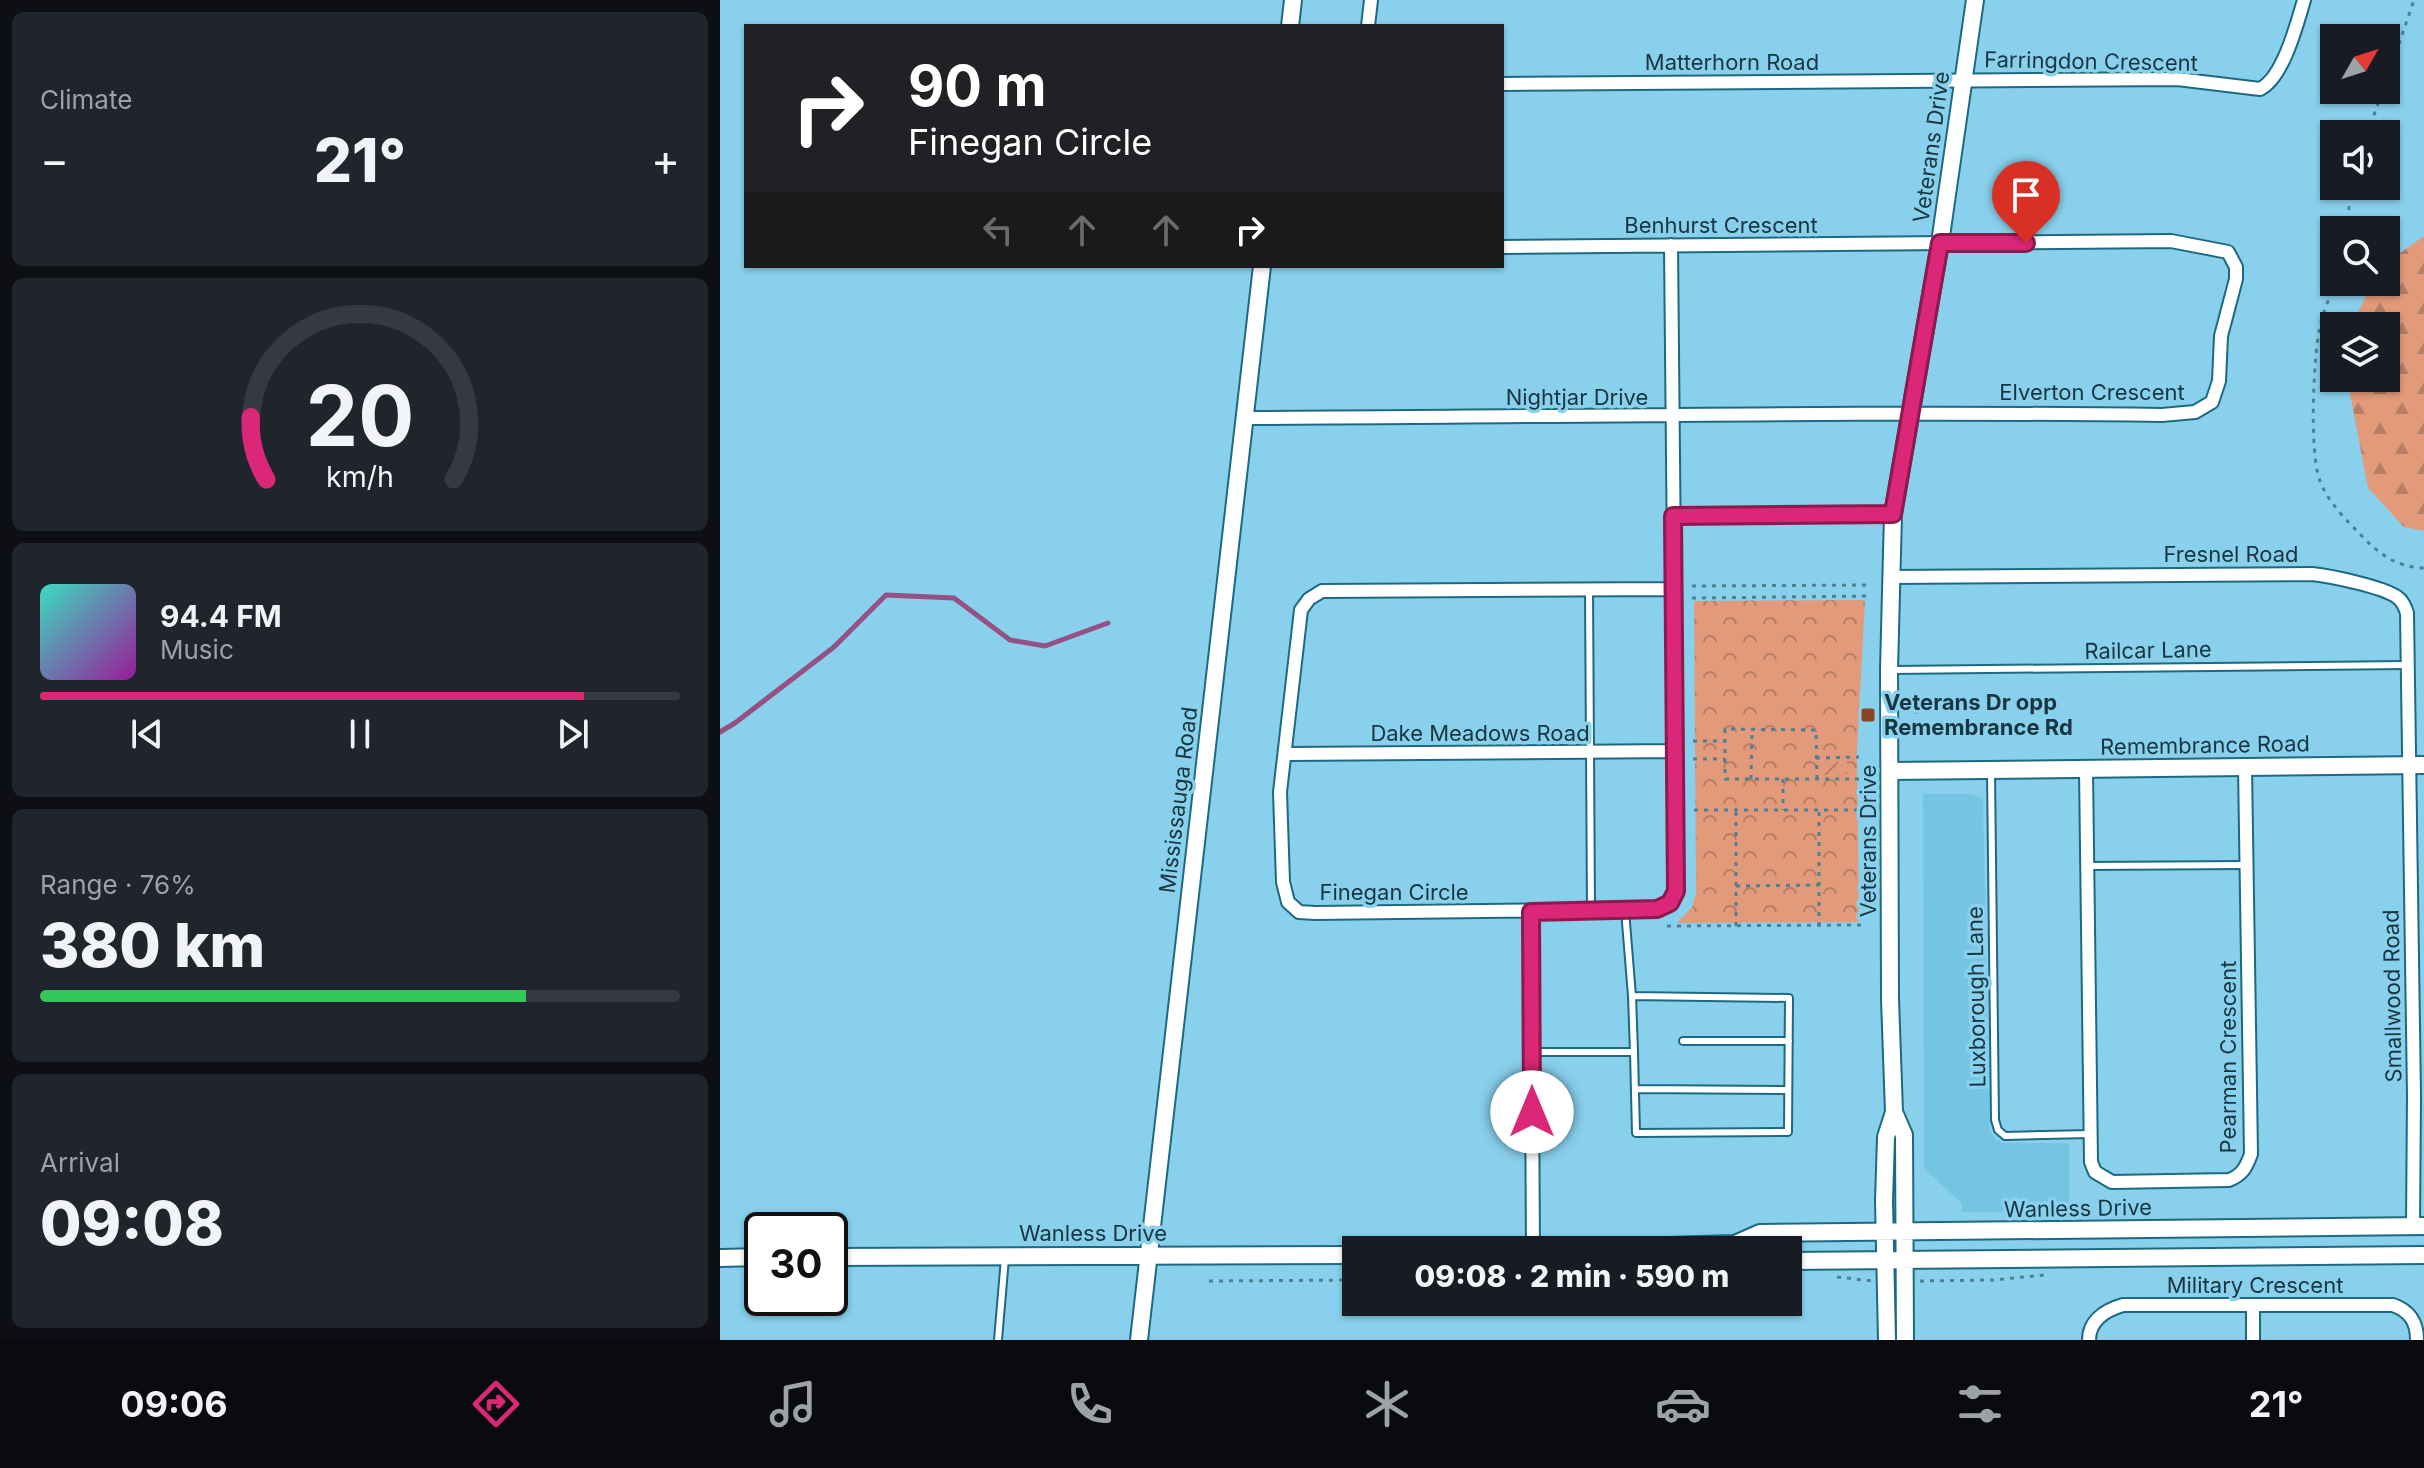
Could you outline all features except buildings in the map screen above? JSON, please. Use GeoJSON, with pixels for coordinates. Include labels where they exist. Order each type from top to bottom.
{"type":"FeatureCollection","features":[{"type":"Feature","properties":{"kind":"main road"},"geometry":{"type":"LineString","coordinates":[[1290,24],[1293,0]]}},
{"type":"Feature","properties":{"kind":"main road","name":"Veterans Drive"},"geometry":{"type":"LineString","coordinates":[[1887,1340],[1886,1137],[1894,1112],[1890,999],[1889,670],[1893,514],[1940,243],[1975,0]]}},
{"type":"Feature","properties":{"kind":"main road","name":"Mississauga Road"},"geometry":{"type":"LineString","coordinates":[[1139,1340],[1262,268]]}},
{"type":"Feature","properties":{"kind":"main road","name":"Remembrance Road"},"geometry":{"type":"LineString","coordinates":[[1890,771],[2416,765]]}},
{"type":"Feature","properties":{"kind":"main road","name":"Veterans Drive"},"geometry":{"type":"LineString","coordinates":[[1894,1112],[1904,1135],[1905,1340]]}},
{"type":"Feature","properties":{"kind":"main road","name":"Wanless Drive"},"geometry":{"type":"LineString","coordinates":[[1756,1236],[1760,1233],[2418,1226]]}},
{"type":"Feature","properties":{"kind":"main road","name":"Wanless Drive"},"geometry":{"type":"LineString","coordinates":[[848,1257],[1342,1255]]}},
{"type":"Feature","properties":{"kind":"main road"},"geometry":{"type":"LineString","coordinates":[[1802,1261],[2424,1255]]}},
{"type":"Feature","properties":{"kind":"main road"},"geometry":{"type":"LineString","coordinates":[[720,1258],[744,1257]]}},
{"type":"Feature","properties":{"kind":"street"},"geometry":{"type":"LineString","coordinates":[[1368,24],[1371,0]]}},
{"type":"Feature","properties":{"kind":"street","name":"Farringdon Crescent"},"geometry":{"type":"LineString","coordinates":[[1963,80],[2177,79],[2260,89],[2274,78],[2304,0]]}},
{"type":"Feature","properties":{"kind":"street","name":"Matterhorn Road"},"geometry":{"type":"LineString","coordinates":[[1504,84],[1963,80]]}},
{"type":"Feature","properties":{"kind":"street","name":"Elverton Crescent"},"geometry":{"type":"LineString","coordinates":[[1910,413],[2162,415],[2195,412],[2212,402],[2219,381],[2221,336],[2236,279],[2236,267],[2228,252],[2171,241],[1940,243]]}},
{"type":"Feature","properties":{"kind":"street","name":"Benhurst Crescent"},"geometry":{"type":"LineString","coordinates":[[1504,247],[1940,243]]}},
{"type":"Feature","properties":{"kind":"street","name":"Finegan Circle"},"geometry":{"type":"LineString","coordinates":[[1671,245],[1676,891],[1670,903],[1657,909],[1625,910],[1299,912],[1288,902],[1283,882],[1280,792],[1301,610],[1309,599],[1322,591],[1673,589]]}},
{"type":"Feature","properties":{"kind":"street","name":"Nightjar Drive"},"geometry":{"type":"LineString","coordinates":[[1245,418],[1910,413]]}},
{"type":"Feature","properties":{"kind":"street","name":"Fresnel Road"},"geometry":{"type":"LineString","coordinates":[[1890,577],[2312,574],[2333,576],[2396,596],[2404,603],[2407,613],[2407,665],[2416,765]]}},
{"type":"Feature","properties":{"kind":"street","name":"Dake Meadows Road"},"geometry":{"type":"LineString","coordinates":[[1286,754],[1675,751]]}},
{"type":"Feature","properties":{"kind":"street","name":"Smallwood Road"},"geometry":{"type":"LineString","coordinates":[[2416,765],[2414,1096],[2418,1226]]}},
{"type":"Feature","properties":{"kind":"street","name":"Pearman Crescent"},"geometry":{"type":"LineString","coordinates":[[2086,769],[2091,1162],[2095,1172],[2112,1182],[2229,1180],[2238,1177],[2246,1168],[2251,1154],[2245,767]]}},
{"type":"Feature","properties":{"kind":"street"},"geometry":{"type":"LineString","coordinates":[[1531,912],[1531,1236]]}},
{"type":"Feature","properties":{"kind":"street","name":"Military Crescent"},"geometry":{"type":"LineString","coordinates":[[2089,1340],[2089,1331],[2097,1318],[2109,1309],[2123,1305],[2393,1305],[2402,1308],[2415,1322],[2417,1340]]}},
{"type":"Feature","properties":{"kind":"street"},"geometry":{"type":"LineString","coordinates":[[2253,1305],[2253,1340]]}},
{"type":"Feature","properties":{"kind":"lane"},"geometry":{"type":"LineString","coordinates":[[1673,516],[1893,514]]}},
{"type":"Feature","properties":{"kind":"lane"},"geometry":{"type":"LineString","coordinates":[[1589,589],[1591,910]]}},
{"type":"Feature","properties":{"kind":"lane","name":"Railcar Lane"},"geometry":{"type":"LineString","coordinates":[[1889,670],[2407,665]]}},
{"type":"Feature","properties":{"kind":"lane","name":"Luxborough Lane"},"geometry":{"type":"LineString","coordinates":[[1990,769],[1995,1120],[1998,1130],[2005,1136],[2090,1134]]}},
{"type":"Feature","properties":{"kind":"lane"},"geometry":{"type":"LineString","coordinates":[[2087,866],[2246,865]]}},
{"type":"Feature","properties":{"kind":"lane"},"geometry":{"type":"LineString","coordinates":[[1625,910],[1632,996],[1636,1133],[1788,1132],[1789,998],[1632,996]]}},
{"type":"Feature","properties":{"kind":"lane"},"geometry":{"type":"LineString","coordinates":[[1683,1041],[1789,1041]]}},
{"type":"Feature","properties":{"kind":"lane"},"geometry":{"type":"LineString","coordinates":[[1532,1052],[1634,1052]]}},
{"type":"Feature","properties":{"kind":"lane"},"geometry":{"type":"LineString","coordinates":[[1636,1089],[1788,1090]]}},
{"type":"Feature","properties":{"kind":"lane"},"geometry":{"type":"LineString","coordinates":[[998,1340],[1006,1255]]}},
{"type":"Feature","properties":{"kind":"path"},"geometry":{"type":"LineString","coordinates":[[2400,41],[2414,0]]}},
{"type":"Feature","properties":{"kind":"path"},"geometry":{"type":"LineString","coordinates":[[2331,296],[2320,324],[2316,366],[2313,445],[2320,481],[2348,522],[2375,550],[2397,564],[2424,568]]}},
{"type":"Feature","properties":{"kind":"path"},"geometry":{"type":"LineString","coordinates":[[1692,586],[1868,585]]}},
{"type":"Feature","properties":{"kind":"path"},"geometry":{"type":"LineString","coordinates":[[1692,598],[1868,596]]}},
{"type":"Feature","properties":{"kind":"path"},"geometry":{"type":"LineString","coordinates":[[1914,712],[1938,710]]}},
{"type":"Feature","properties":{"kind":"path"},"geometry":{"type":"LineString","coordinates":[[1817,779],[1816,730],[1725,729],[1725,779],[1751,779],[1783,779],[1817,779],[1859,779]]}},
{"type":"Feature","properties":{"kind":"path"},"geometry":{"type":"LineString","coordinates":[[1751,779],[1752,730]]}},
{"type":"Feature","properties":{"kind":"path"},"geometry":{"type":"LineString","coordinates":[[1693,741],[1725,741]]}},
{"type":"Feature","properties":{"kind":"path"},"geometry":{"type":"LineString","coordinates":[[1816,758],[1859,757]]}},
{"type":"Feature","properties":{"kind":"path"},"geometry":{"type":"LineString","coordinates":[[1693,759],[1725,759]]}},
{"type":"Feature","properties":{"kind":"path"},"geometry":{"type":"LineString","coordinates":[[1783,779],[1783,810]]}},
{"type":"Feature","properties":{"kind":"path"},"geometry":{"type":"LineString","coordinates":[[1694,810],[1860,810]]}},
{"type":"Feature","properties":{"kind":"path"},"geometry":{"type":"LineString","coordinates":[[1736,810],[1736,927]]}},
{"type":"Feature","properties":{"kind":"path"},"geometry":{"type":"LineString","coordinates":[[1819,810],[1819,926]]}},
{"type":"Feature","properties":{"kind":"path"},"geometry":{"type":"LineString","coordinates":[[1736,886],[1819,885]]}},
{"type":"Feature","properties":{"kind":"path"},"geometry":{"type":"LineString","coordinates":[[1667,926],[1861,925]]}},
{"type":"Feature","properties":{"kind":"path"},"geometry":{"type":"LineString","coordinates":[[1209,1281],[1342,1280]]}},
{"type":"Feature","properties":{"kind":"shaded area"},"geometry":{"type":"Polygon","coordinates":[[[1923,794],[1972,794],[1983,799],[1990,1131],[1996,1140],[2003,1143],[2069,1143],[2069,1211],[1961,1212],[1962,1204],[1924,1168],[1923,794]]]}},
{"type":"Feature","properties":{"kind":"green space"},"geometry":{"type":"Polygon","coordinates":[[[2424,236],[2424,531],[2404,527],[2368,488],[2350,392],[2400,392],[2400,312],[2358,312],[2366,296],[2400,296],[2400,253],[2424,236]]]}},
{"type":"Feature","properties":{"kind":"green space"},"geometry":{"type":"Polygon","coordinates":[[[1865,600],[1857,752],[1859,922],[1677,923],[1692,907],[1696,893],[1694,601],[1865,600]]]}},
{"type":"Feature","properties":{"kind":"green space"},"geometry":{"type":"Polygon","coordinates":[[[1847,762],[1847,774],[1822,775],[1822,763],[1847,762]]]}},
{"type":"Feature","properties":{"kind":"waterway"},"geometry":{"type":"LineString","coordinates":[[720,732],[834,647],[886,595],[954,598],[1010,640],[1045,646],[1108,623]]}},
{"type":"Feature","properties":{"kind":"place","name":"Veterans Dr opp Remembrance Rd"},"geometry":{"type":"Point","coordinates":[1868,715]}},
{"type":"Feature","properties":{"kind":"route"},"geometry":{"type":"LineString","coordinates":[[1532,1112],[1531,912],[1657,909],[1670,903],[1676,891],[1673,516],[1893,514],[1940,243],[2026,243]]}}]}
